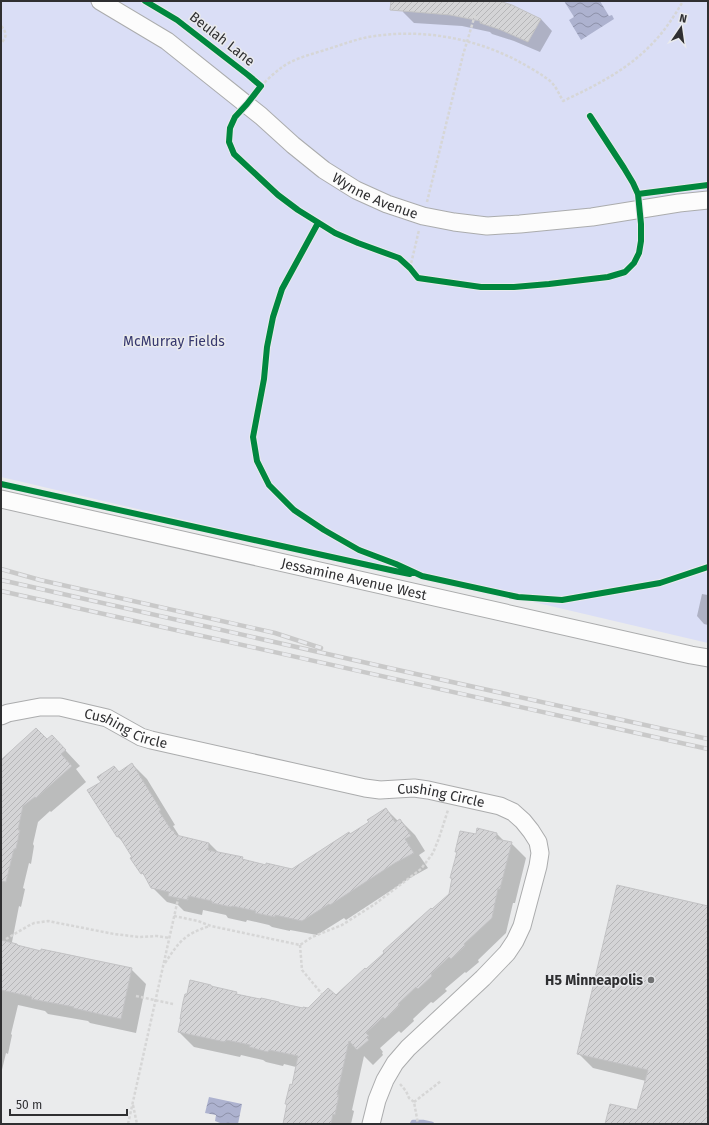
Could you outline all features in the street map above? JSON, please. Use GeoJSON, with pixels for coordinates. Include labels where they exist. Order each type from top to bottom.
{"type":"FeatureCollection","features":[{"type":"Feature","properties":{"kind":"street","name":"Wynne Avenue"},"geometry":{"type":"LineString","coordinates":[[100,1],[167,42],[247,104],[324,170],[356,190],[387,204],[423,216],[487,226],[592,217],[708,200]]}},
{"type":"Feature","properties":{"kind":"street","name":"Jessamine Avenue West"},"geometry":{"type":"LineString","coordinates":[[1,499],[684,654],[708,658]]}},
{"type":"Feature","properties":{"kind":"street","name":"Cushing Circle"},"geometry":{"type":"LineString","coordinates":[[1,716],[8,713],[40,707],[60,707],[107,718],[141,737],[151,740],[365,788],[380,790],[414,788],[428,790],[500,806],[513,812],[523,821],[538,842],[540,854],[522,926],[515,941],[507,953],[483,978],[408,1048],[395,1063],[385,1080],[377,1100],[371,1124]]}},
{"type":"Feature","properties":{"kind":"path"},"geometry":{"type":"LineString","coordinates":[[247,104],[259,84],[282,67],[295,60],[374,36],[419,33],[467,42],[503,54],[529,67],[550,81],[563,100],[605,80],[627,66],[650,46],[667,25],[683,1]]}},
{"type":"Feature","properties":{"kind":"path"},"geometry":{"type":"LineString","coordinates":[[412,271],[423,216],[475,15]]}},
{"type":"Feature","properties":{"kind":"path"},"geometry":{"type":"LineString","coordinates":[[1,26],[6,34],[1,43]]}},
{"type":"Feature","properties":{"kind":"path"},"geometry":{"type":"LineString","coordinates":[[405,263],[412,271]]}},
{"type":"Feature","properties":{"kind":"path"},"geometry":{"type":"LineString","coordinates":[[174,916],[198,921],[211,926],[300,945],[312,937],[342,925],[375,904],[421,869],[433,853],[440,838],[452,796]]}},
{"type":"Feature","properties":{"kind":"path"},"geometry":{"type":"LineString","coordinates":[[128,1124],[178,898]]}},
{"type":"Feature","properties":{"kind":"path"},"geometry":{"type":"LineString","coordinates":[[6,939],[28,926],[48,921],[114,934],[139,937],[157,936],[170,938]]}},
{"type":"Feature","properties":{"kind":"path"},"geometry":{"type":"LineString","coordinates":[[164,966],[173,951],[184,938],[211,926]]}},
{"type":"Feature","properties":{"kind":"path"},"geometry":{"type":"LineString","coordinates":[[300,945],[302,970],[322,994]]}},
{"type":"Feature","properties":{"kind":"path"},"geometry":{"type":"LineString","coordinates":[[136,996],[173,1004]]}},
{"type":"Feature","properties":{"kind":"path"},"geometry":{"type":"LineString","coordinates":[[389,1074],[402,1086],[414,1102],[418,1124]]}},
{"type":"Feature","properties":{"kind":"path"},"geometry":{"type":"LineString","coordinates":[[414,1102],[441,1080]]}},
{"type":"Feature","properties":{"kind":"path"},"geometry":{"type":"LineString","coordinates":[[133,1101],[137,1124]]}},
{"type":"Feature","properties":{"kind":"green space","name":"McMurray Fields"},"geometry":{"type":"Polygon","coordinates":[[[1,1],[708,1],[708,643],[1,477],[1,1]]]}},
{"type":"Feature","properties":{"kind":"water"},"geometry":{"type":"Polygon","coordinates":[[[564,1],[600,1],[609,16],[612,15],[614,19],[581,40],[569,20],[574,17],[564,1]]]}},
{"type":"Feature","properties":{"kind":"water"},"geometry":{"type":"Polygon","coordinates":[[[209,1097],[242,1104],[238,1124],[220,1124],[215,1121],[216,1115],[205,1113],[209,1097]]]}},
{"type":"Feature","properties":{"kind":"building"},"geometry":{"type":"Polygon","coordinates":[[[391,1],[499,1],[512,5],[541,19],[528,42],[501,30],[480,23],[480,21],[450,15],[390,10],[391,1]]]}},
{"type":"Feature","properties":{"kind":"building"},"geometry":{"type":"Polygon","coordinates":[[[36,728],[47,739],[52,735],[66,750],[61,754],[72,766],[36,798],[35,797],[23,806],[16,849],[14,849],[6,882],[1,881],[1,760],[36,728]]]}},
{"type":"Feature","properties":{"kind":"building"},"geometry":{"type":"Polygon","coordinates":[[[132,763],[172,831],[173,830],[176,835],[209,843],[208,850],[243,857],[242,859],[266,865],[266,863],[292,869],[349,832],[350,834],[369,822],[367,820],[386,808],[395,822],[400,819],[411,836],[405,839],[414,853],[395,863],[330,905],[329,904],[302,921],[275,915],[275,917],[255,913],[256,911],[212,903],[212,901],[188,896],[188,900],[168,896],[169,892],[151,888],[143,873],[141,874],[130,858],[132,857],[119,836],[117,837],[87,790],[101,782],[97,777],[114,766],[119,772],[132,763]]]}},
{"type":"Feature","properties":{"kind":"building"},"geometry":{"type":"Polygon","coordinates":[[[477,828],[497,833],[496,839],[512,842],[500,889],[498,889],[492,918],[464,944],[465,946],[451,959],[449,957],[418,989],[416,987],[385,1019],[383,1017],[366,1033],[369,1036],[367,1038],[369,1040],[357,1050],[349,1041],[337,1095],[339,1095],[335,1115],[333,1114],[331,1124],[283,1124],[287,1104],[285,1104],[290,1084],[292,1085],[298,1056],[269,1050],[268,1052],[249,1047],[250,1045],[226,1040],[225,1042],[178,1032],[183,1002],[185,994],[187,994],[190,980],[237,992],[236,994],[303,1008],[308,1008],[328,988],[336,995],[365,968],[366,969],[384,953],[383,951],[431,908],[432,909],[449,894],[452,878],[450,878],[457,852],[455,852],[460,831],[476,834],[477,828]]]}},
{"type":"Feature","properties":{"kind":"building","name":"H5 Minneapolis"},"geometry":{"type":"Polygon","coordinates":[[[617,885],[708,906],[708,1124],[605,1124],[610,1104],[637,1110],[648,1070],[577,1054],[617,885]]]}},
{"type":"Feature","properties":{"kind":"building"},"geometry":{"type":"Polygon","coordinates":[[[1,940],[41,951],[41,949],[132,968],[121,1019],[73,1008],[74,1007],[31,999],[32,997],[1,990],[1,940]]]}},
{"type":"Feature","properties":{"kind":"waterway"},"geometry":{"type":"LineString","coordinates":[[412,1124],[413,1122],[432,1124]]}},
{"type":"Feature","properties":{"kind":"railway"},"geometry":{"type":"LineString","coordinates":[[1,569],[40,580],[275,633],[321,648]]}},
{"type":"Feature","properties":{"kind":"railway"},"geometry":{"type":"LineString","coordinates":[[1,580],[708,739]]}},
{"type":"Feature","properties":{"kind":"railway"},"geometry":{"type":"LineString","coordinates":[[1,591],[708,749]]}},
{"type":"Feature","properties":{"kind":"cycle path","name":"Beulah Lane"},"geometry":{"type":"LineString","coordinates":[[145,1],[177,20],[261,86],[235,117],[230,128],[229,142],[234,154],[278,195],[298,210],[335,233],[399,258],[418,278],[481,287],[514,287],[608,277],[625,272],[634,263],[639,253],[641,224],[638,194],[624,168],[590,116]]}},
{"type":"Feature","properties":{"kind":"cycle path"},"geometry":{"type":"LineString","coordinates":[[638,194],[708,185]]}},
{"type":"Feature","properties":{"kind":"cycle path"},"geometry":{"type":"LineString","coordinates":[[318,223],[282,289],[273,317],[267,347],[264,379],[253,437],[257,461],[269,485],[294,510],[324,530],[359,550],[422,576],[518,597],[562,600],[660,583],[708,567]]}},
{"type":"Feature","properties":{"kind":"cycle path"},"geometry":{"type":"LineString","coordinates":[[1,484],[410,574]]}},
{"type":"Feature","properties":{"kind":"place","name":"H5 Minneapolis"},"geometry":{"type":"Point","coordinates":[651,980]}}]}
